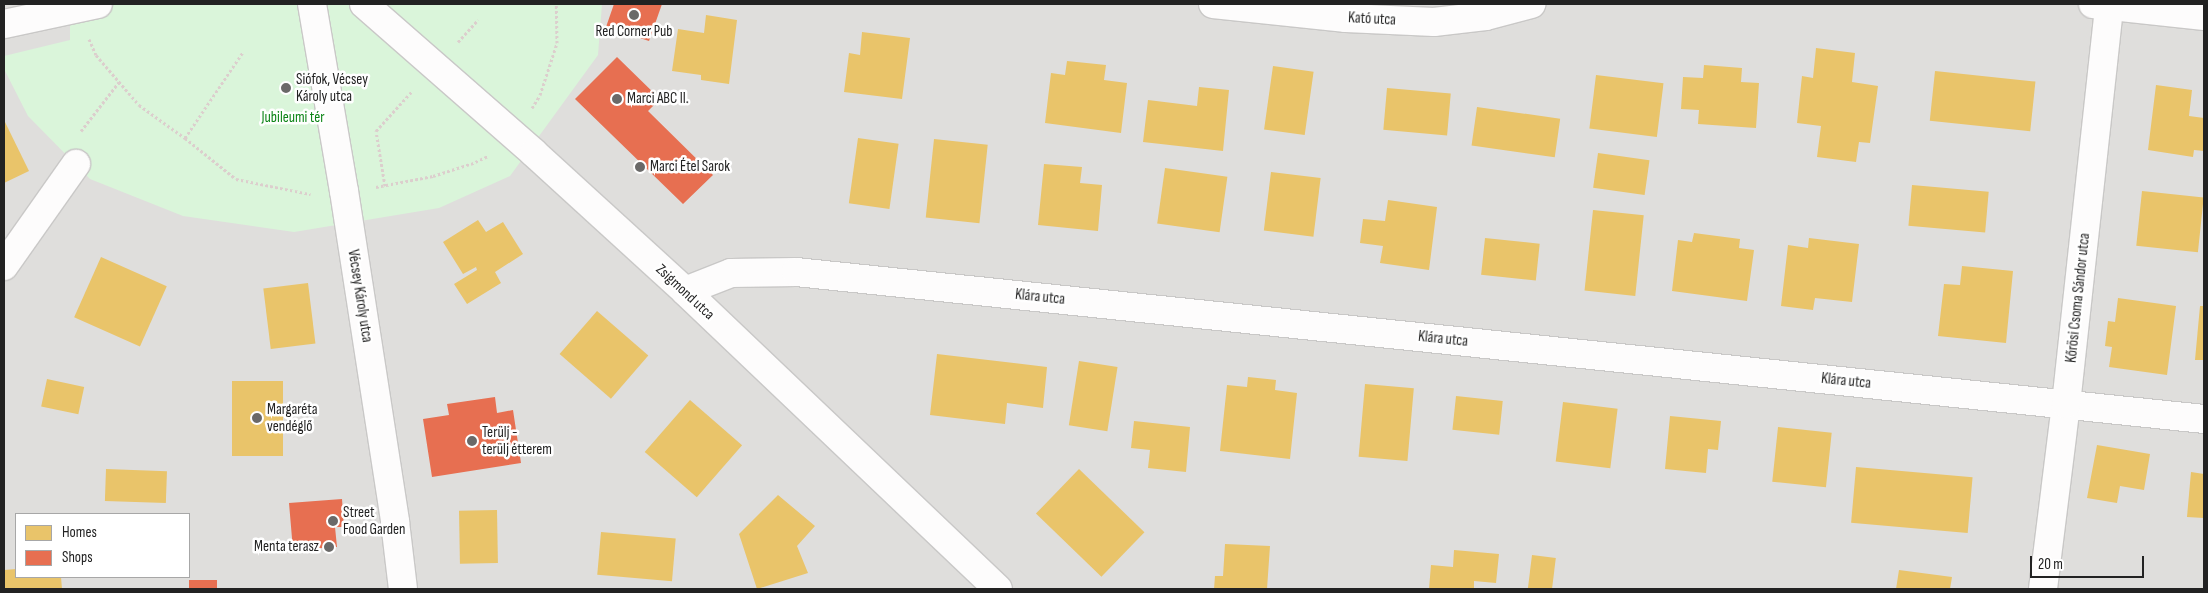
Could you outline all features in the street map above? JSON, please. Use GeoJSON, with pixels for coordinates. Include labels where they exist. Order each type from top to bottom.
{"type":"FeatureCollection","features":[{"type":"Feature","properties":{"kind":"street"},"geometry":{"type":"LineString","coordinates":[[4,24],[98,4]]}},
{"type":"Feature","properties":{"kind":"street","name":"Vécsey Károly utca"},"geometry":{"type":"LineString","coordinates":[[312,4],[344,191],[395,522],[403,589]]}},
{"type":"Feature","properties":{"kind":"street","name":"Zsigmond utca"},"geometry":{"type":"LineString","coordinates":[[367,4],[685,291],[998,589]]}},
{"type":"Feature","properties":{"kind":"street","name":"Kató utca"},"geometry":{"type":"LineString","coordinates":[[1213,4],[1346,18],[1434,22],[1486,16],[1530,4]]}},
{"type":"Feature","properties":{"kind":"street"},"geometry":{"type":"LineString","coordinates":[[2101,5],[2204,16]]}},
{"type":"Feature","properties":{"kind":"street","name":"Kőrösi Csoma Sándor utca"},"geometry":{"type":"LineString","coordinates":[[2043,589],[2066,404],[2101,5]]}},
{"type":"Feature","properties":{"kind":"street"},"geometry":{"type":"LineString","coordinates":[[4,266],[76,164]]}},
{"type":"Feature","properties":{"kind":"street","name":"Klára utca"},"geometry":{"type":"LineString","coordinates":[[685,291],[731,273],[796,272],[2204,419]]}},
{"type":"Feature","properties":{"kind":"path"},"geometry":{"type":"LineString","coordinates":[[385,186],[376,131],[478,20]]}},
{"type":"Feature","properties":{"kind":"path"},"geometry":{"type":"LineString","coordinates":[[185,138],[243,52]]}},
{"type":"Feature","properties":{"kind":"shaded area"},"geometry":{"type":"Polygon","coordinates":[[[4,4],[2204,4],[2204,589],[4,589],[4,4]]]}},
{"type":"Feature","properties":{"kind":"green space","name":"Jubileumi tér"},"geometry":{"type":"Polygon","coordinates":[[[70,4],[602,4],[598,55],[510,176],[439,208],[294,232],[183,216],[90,179],[28,116],[4,69],[4,56],[70,40],[70,4]]]}},
{"type":"Feature","properties":{"kind":"building: Homes"},"geometry":{"type":"Polygon","coordinates":[[[706,15],[737,20],[729,84],[701,80],[701,75],[672,71],[678,29],[704,33],[706,15]]]}},
{"type":"Feature","properties":{"kind":"building: Homes"},"geometry":{"type":"Polygon","coordinates":[[[862,32],[910,38],[902,99],[844,92],[849,53],[860,55],[862,32]]]}},
{"type":"Feature","properties":{"kind":"building: Homes"},"geometry":{"type":"Polygon","coordinates":[[[1816,48],[1855,53],[1852,82],[1878,86],[1870,143],[1859,142],[1856,162],[1817,157],[1821,126],[1797,123],[1802,76],[1813,78],[1816,48]]]}},
{"type":"Feature","properties":{"kind":"building: Homes"},"geometry":{"type":"Polygon","coordinates":[[[1067,61],[1106,65],[1104,80],[1127,83],[1121,133],[1045,123],[1051,73],[1065,75],[1067,61]]]}},
{"type":"Feature","properties":{"kind":"building: Homes"},"geometry":{"type":"Polygon","coordinates":[[[1704,65],[1742,68],[1741,82],[1759,83],[1756,128],[1698,124],[1699,110],[1681,109],[1683,77],[1703,78],[1704,65]]]}},
{"type":"Feature","properties":{"kind":"building: Homes"},"geometry":{"type":"Polygon","coordinates":[[[1273,66],[1314,72],[1305,135],[1264,129],[1273,66]]]}},
{"type":"Feature","properties":{"kind":"building: Homes"},"geometry":{"type":"Polygon","coordinates":[[[1935,71],[2035,82],[2030,131],[1930,121],[1935,71]]]}},
{"type":"Feature","properties":{"kind":"building: Homes"},"geometry":{"type":"Polygon","coordinates":[[[1596,75],[1663,83],[1657,137],[1589,129],[1596,75]]]}},
{"type":"Feature","properties":{"kind":"building: Homes"},"geometry":{"type":"Polygon","coordinates":[[[2156,85],[2192,90],[2189,116],[2204,118],[2204,151],[2194,150],[2193,157],[2148,150],[2156,85]]]}},
{"type":"Feature","properties":{"kind":"building: Homes"},"geometry":{"type":"Polygon","coordinates":[[[1199,87],[1229,90],[1223,151],[1143,142],[1148,100],[1197,106],[1199,87]]]}},
{"type":"Feature","properties":{"kind":"building: Homes"},"geometry":{"type":"Polygon","coordinates":[[[1387,88],[1451,94],[1447,135],[1383,130],[1387,88]]]}},
{"type":"Feature","properties":{"kind":"building: Homes"},"geometry":{"type":"Polygon","coordinates":[[[1477,107],[1560,119],[1555,157],[1472,146],[1477,107]]]}},
{"type":"Feature","properties":{"kind":"building: Homes"},"geometry":{"type":"Polygon","coordinates":[[[4,120],[29,171],[4,183],[4,120]]]}},
{"type":"Feature","properties":{"kind":"building: Homes"},"geometry":{"type":"Polygon","coordinates":[[[858,138],[899,144],[889,209],[849,203],[858,138]]]}},
{"type":"Feature","properties":{"kind":"building: Homes"},"geometry":{"type":"Polygon","coordinates":[[[934,139],[988,145],[979,223],[926,218],[934,139]]]}},
{"type":"Feature","properties":{"kind":"building: Homes"},"geometry":{"type":"Polygon","coordinates":[[[1598,153],[1649,160],[1645,195],[1593,188],[1598,153]]]}},
{"type":"Feature","properties":{"kind":"building: Homes"},"geometry":{"type":"Polygon","coordinates":[[[1044,164],[1082,167],[1080,183],[1102,185],[1098,231],[1038,225],[1044,164]]]}},
{"type":"Feature","properties":{"kind":"building: Homes"},"geometry":{"type":"Polygon","coordinates":[[[1165,168],[1227,177],[1220,232],[1157,223],[1165,168]]]}},
{"type":"Feature","properties":{"kind":"building: Homes"},"geometry":{"type":"Polygon","coordinates":[[[1271,172],[1321,178],[1313,237],[1264,231],[1271,172]]]}},
{"type":"Feature","properties":{"kind":"building: Homes"},"geometry":{"type":"Polygon","coordinates":[[[1912,185],[1989,192],[1985,233],[1908,226],[1912,185]]]}},
{"type":"Feature","properties":{"kind":"building: Homes"},"geometry":{"type":"Polygon","coordinates":[[[2142,191],[2204,197],[2198,252],[2136,246],[2142,191]]]}},
{"type":"Feature","properties":{"kind":"building: Homes"},"geometry":{"type":"Polygon","coordinates":[[[1388,200],[1437,207],[1429,270],[1380,263],[1383,246],[1360,243],[1363,219],[1385,221],[1388,200]]]}},
{"type":"Feature","properties":{"kind":"building: Homes"},"geometry":{"type":"Polygon","coordinates":[[[1593,210],[1644,215],[1635,296],[1585,291],[1593,210]]]}},
{"type":"Feature","properties":{"kind":"building: Homes"},"geometry":{"type":"Polygon","coordinates":[[[478,220],[486,232],[503,222],[523,254],[495,272],[501,283],[467,304],[454,284],[477,270],[476,267],[463,274],[443,242],[478,220]]]}},
{"type":"Feature","properties":{"kind":"building: Homes"},"geometry":{"type":"Polygon","coordinates":[[[1694,233],[1740,239],[1739,248],[1754,250],[1747,301],[1672,291],[1678,240],[1692,242],[1694,233]]]}},
{"type":"Feature","properties":{"kind":"building: Homes"},"geometry":{"type":"Polygon","coordinates":[[[1485,238],[1540,244],[1536,281],[1481,275],[1485,238]]]}},
{"type":"Feature","properties":{"kind":"building: Homes"},"geometry":{"type":"Polygon","coordinates":[[[1809,238],[1859,244],[1852,302],[1815,298],[1813,310],[1781,306],[1788,245],[1808,248],[1809,238]]]}},
{"type":"Feature","properties":{"kind":"building: Homes"},"geometry":{"type":"Polygon","coordinates":[[[101,257],[167,286],[140,347],[74,317],[101,257]]]}},
{"type":"Feature","properties":{"kind":"building: Homes"},"geometry":{"type":"Polygon","coordinates":[[[1962,266],[2013,271],[2006,343],[1938,336],[1944,284],[1960,285],[1962,266]]]}},
{"type":"Feature","properties":{"kind":"building: Homes"},"geometry":{"type":"Polygon","coordinates":[[[308,283],[315,344],[271,349],[263,288],[308,283]]]}},
{"type":"Feature","properties":{"kind":"building: Homes"},"geometry":{"type":"Polygon","coordinates":[[[2118,298],[2176,306],[2167,375],[2109,367],[2112,347],[2105,346],[2108,321],[2115,322],[2118,298]]]}},
{"type":"Feature","properties":{"kind":"building: Homes"},"geometry":{"type":"Polygon","coordinates":[[[2200,306],[2204,306],[2204,360],[2195,360],[2200,306]]]}},
{"type":"Feature","properties":{"kind":"building: Homes"},"geometry":{"type":"Polygon","coordinates":[[[597,311],[648,356],[611,399],[560,354],[597,311]]]}},
{"type":"Feature","properties":{"kind":"building: Homes"},"geometry":{"type":"Polygon","coordinates":[[[937,354],[1047,367],[1043,408],[1007,403],[1005,424],[930,415],[937,354]]]}},
{"type":"Feature","properties":{"kind":"building: Homes"},"geometry":{"type":"Polygon","coordinates":[[[1079,361],[1118,367],[1107,431],[1069,425],[1079,361]]]}},
{"type":"Feature","properties":{"kind":"building: Homes"},"geometry":{"type":"Polygon","coordinates":[[[1248,377],[1276,380],[1275,390],[1297,393],[1290,459],[1220,451],[1227,385],[1247,387],[1248,377]]]}},
{"type":"Feature","properties":{"kind":"building: Homes"},"geometry":{"type":"Polygon","coordinates":[[[47,379],[84,387],[78,414],[41,406],[47,379]]]}},
{"type":"Feature","properties":{"kind":"building: Homes","name":"Margaréta vendéglő"},"geometry":{"type":"Polygon","coordinates":[[[232,381],[283,381],[283,456],[232,456],[232,381]]]}},
{"type":"Feature","properties":{"kind":"building: Homes"},"geometry":{"type":"Polygon","coordinates":[[[1365,384],[1414,388],[1407,461],[1359,457],[1365,384]]]}},
{"type":"Feature","properties":{"kind":"building: Homes"},"geometry":{"type":"Polygon","coordinates":[[[1456,396],[1503,401],[1499,435],[1452,430],[1456,396]]]}},
{"type":"Feature","properties":{"kind":"building: Homes"},"geometry":{"type":"Polygon","coordinates":[[[690,400],[742,445],[697,497],[645,452],[690,400]]]}},
{"type":"Feature","properties":{"kind":"building: Homes"},"geometry":{"type":"Polygon","coordinates":[[[1563,402],[1618,409],[1610,468],[1556,462],[1563,402]]]}},
{"type":"Feature","properties":{"kind":"building: Homes"},"geometry":{"type":"Polygon","coordinates":[[[1670,416],[1721,421],[1718,450],[1708,449],[1706,473],[1665,469],[1670,416]]]}},
{"type":"Feature","properties":{"kind":"building: Homes"},"geometry":{"type":"Polygon","coordinates":[[[1134,421],[1190,427],[1186,472],[1148,468],[1150,450],[1131,448],[1134,421]]]}},
{"type":"Feature","properties":{"kind":"building: Homes"},"geometry":{"type":"Polygon","coordinates":[[[1778,427],[1832,433],[1826,487],[1772,482],[1778,427]]]}},
{"type":"Feature","properties":{"kind":"building: Homes"},"geometry":{"type":"Polygon","coordinates":[[[2097,445],[2150,454],[2144,490],[2120,486],[2117,503],[2087,498],[2097,445]]]}},
{"type":"Feature","properties":{"kind":"building: Homes"},"geometry":{"type":"Polygon","coordinates":[[[1856,467],[1973,477],[1968,533],[1851,523],[1856,467]]]}},
{"type":"Feature","properties":{"kind":"building: Homes"},"geometry":{"type":"Polygon","coordinates":[[[106,469],[167,471],[166,503],[105,501],[106,469]]]}},
{"type":"Feature","properties":{"kind":"building: Homes"},"geometry":{"type":"Polygon","coordinates":[[[1079,469],[1144,532],[1101,577],[1036,514],[1079,469]]]}},
{"type":"Feature","properties":{"kind":"building: Homes"},"geometry":{"type":"Polygon","coordinates":[[[2191,472],[2204,474],[2204,518],[2187,517],[2191,472]]]}},
{"type":"Feature","properties":{"kind":"building: Homes"},"geometry":{"type":"Polygon","coordinates":[[[778,495],[815,526],[797,546],[808,573],[757,589],[739,534],[778,495]]]}},
{"type":"Feature","properties":{"kind":"building: Homes"},"geometry":{"type":"Polygon","coordinates":[[[497,510],[498,563],[460,564],[459,511],[497,510]]]}},
{"type":"Feature","properties":{"kind":"building: Homes"},"geometry":{"type":"Polygon","coordinates":[[[601,532],[676,539],[672,581],[597,575],[601,532]]]}},
{"type":"Feature","properties":{"kind":"building: Homes"},"geometry":{"type":"Polygon","coordinates":[[[1225,544],[1270,546],[1267,589],[1214,589],[1215,576],[1223,576],[1225,544]]]}},
{"type":"Feature","properties":{"kind":"building: Homes"},"geometry":{"type":"Polygon","coordinates":[[[1454,550],[1499,554],[1496,583],[1474,581],[1474,589],[1429,589],[1431,565],[1453,567],[1454,550]]]}},
{"type":"Feature","properties":{"kind":"building: Homes"},"geometry":{"type":"Polygon","coordinates":[[[1532,555],[1556,558],[1552,589],[1528,589],[1532,555]]]}},
{"type":"Feature","properties":{"kind":"building: Homes"},"geometry":{"type":"Polygon","coordinates":[[[15,569],[15,578],[61,578],[62,589],[4,589],[4,570],[15,569]]]}},
{"type":"Feature","properties":{"kind":"building: Homes"},"geometry":{"type":"Polygon","coordinates":[[[1899,570],[1952,577],[1950,589],[1896,589],[1899,570]]]}},
{"type":"Feature","properties":{"kind":"building: Shops","name":"Red Corner Pub"},"geometry":{"type":"Polygon","coordinates":[[[614,4],[662,4],[649,41],[606,27],[614,4]]]}},
{"type":"Feature","properties":{"kind":"building: Shops"},"geometry":{"type":"Polygon","coordinates":[[[617,57],[660,99],[648,111],[713,175],[683,204],[575,99],[617,57]]]}},
{"type":"Feature","properties":{"kind":"building: Shops","name":"Terülj - terülj étterem"},"geometry":{"type":"Polygon","coordinates":[[[495,397],[497,413],[513,410],[521,463],[432,477],[423,419],[449,415],[447,404],[495,397]]]}},
{"type":"Feature","properties":{"kind":"building: Shops"},"geometry":{"type":"Polygon","coordinates":[[[342,499],[344,527],[335,527],[337,547],[293,550],[289,503],[342,499]]]}},
{"type":"Feature","properties":{"kind":"building: Shops"},"geometry":{"type":"Polygon","coordinates":[[[189,580],[217,580],[217,589],[189,589],[189,580]]]}},
{"type":"Feature","properties":{"kind":"place","name":"Red Corner Pub"},"geometry":{"type":"Point","coordinates":[634,15]}},
{"type":"Feature","properties":{"kind":"place","name":"Siófok, Vécsey Károly utca"},"geometry":{"type":"Point","coordinates":[286,88]}},
{"type":"Feature","properties":{"kind":"place","name":"Marci ABC II."},"geometry":{"type":"Point","coordinates":[617,99]}},
{"type":"Feature","properties":{"kind":"place","name":"Marci Étel Sarok"},"geometry":{"type":"Point","coordinates":[640,167]}},
{"type":"Feature","properties":{"kind":"place","name":"Margaréta vendéglő"},"geometry":{"type":"Point","coordinates":[257,418]}},
{"type":"Feature","properties":{"kind":"place","name":"Terülj - terülj étterem"},"geometry":{"type":"Point","coordinates":[472,441]}},
{"type":"Feature","properties":{"kind":"place","name":"Street Food Garden"},"geometry":{"type":"Point","coordinates":[333,521]}},
{"type":"Feature","properties":{"kind":"place","name":"Menta terasz"},"geometry":{"type":"Point","coordinates":[329,547]}}]}
